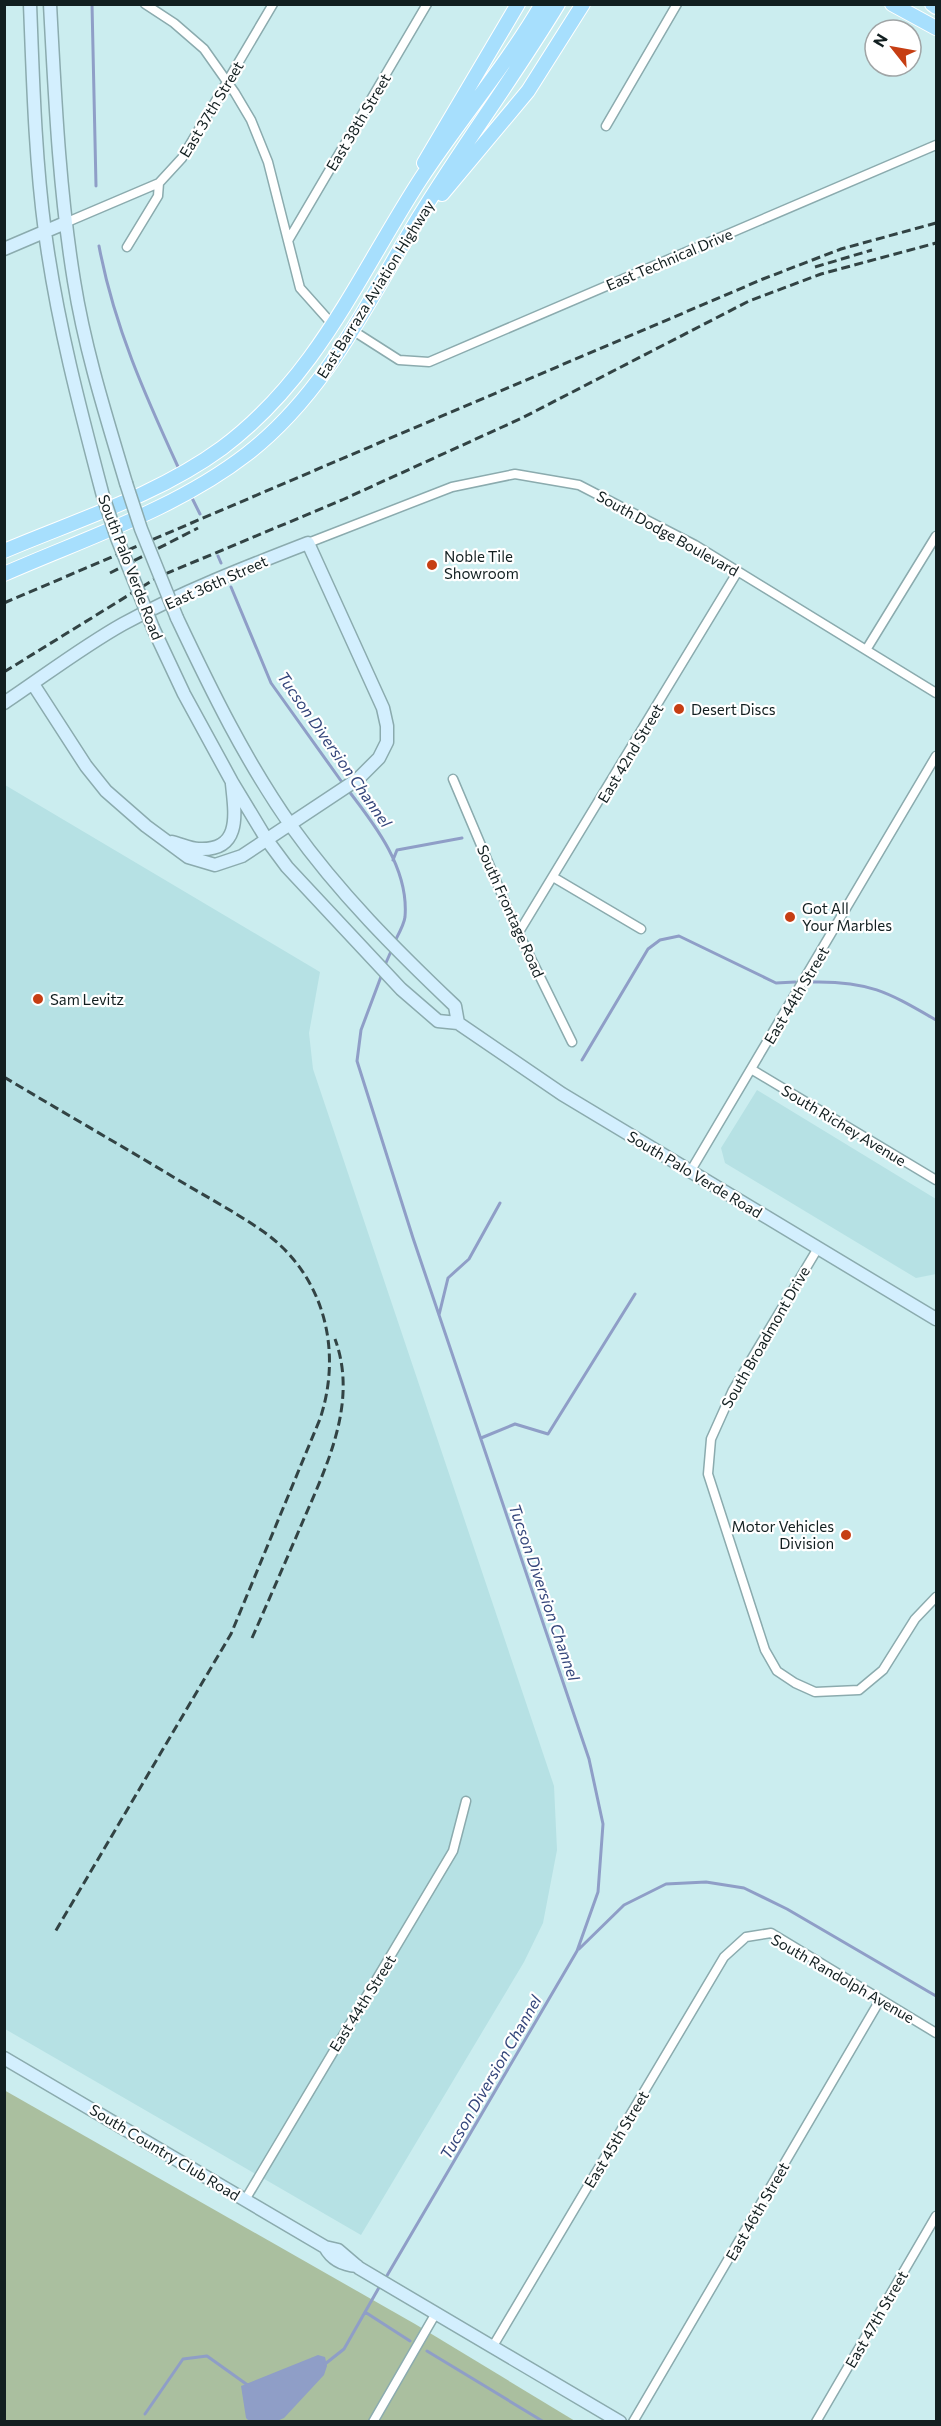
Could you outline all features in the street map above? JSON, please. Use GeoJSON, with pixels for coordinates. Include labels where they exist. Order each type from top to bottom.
{"type":"FeatureCollection","features":[{"type":"Feature","properties":{"kind":"main road","name":"South Palo Verde Road"},"geometry":{"type":"LineString","coordinates":[[30,4],[34,100],[45,232],[73,384],[103,496],[153,628],[232,782],[267,840],[287,867],[365,953],[438,1022],[458,1023],[520,1068],[936,1319]]}},
{"type":"Feature","properties":{"kind":"main road","name":"South Palo Verde Road"},"geometry":{"type":"LineString","coordinates":[[50,4],[58,162],[65,223],[91,367],[141,530],[177,618],[215,699],[291,825],[369,922],[455,1006],[458,1023]]}},
{"type":"Feature","properties":{"kind":"main road"},"geometry":{"type":"LineString","coordinates":[[375,252],[434,144],[518,4]]}},
{"type":"Feature","properties":{"kind":"main road","name":"East Barraza Aviation Highway"},"geometry":{"type":"LineString","coordinates":[[4,551],[162,483],[199,464],[239,435],[268,409],[301,372],[333,325],[422,177],[494,79],[542,4]]}},
{"type":"Feature","properties":{"kind":"main road","name":"East Barraza Aviation Highway"},"geometry":{"type":"LineString","coordinates":[[4,574],[171,502],[208,482],[260,444],[294,410],[325,373],[418,218],[506,87],[558,4]]}},
{"type":"Feature","properties":{"kind":"main road"},"geometry":{"type":"LineString","coordinates":[[392,264],[437,200],[528,91],[583,4]]}},
{"type":"Feature","properties":{"kind":"main road"},"geometry":{"type":"LineString","coordinates":[[892,4],[936,28]]}},
{"type":"Feature","properties":{"kind":"main road"},"geometry":{"type":"LineString","coordinates":[[932,4],[936,7]]}},
{"type":"Feature","properties":{"kind":"main road"},"geometry":{"type":"LineString","coordinates":[[4,249],[65,223]]}},
{"type":"Feature","properties":{"kind":"main road"},"geometry":{"type":"LineString","coordinates":[[225,470],[273,428],[303,392],[332,350],[337,334],[333,325]]}},
{"type":"Feature","properties":{"kind":"main road"},"geometry":{"type":"LineString","coordinates":[[33,684],[86,766],[106,791],[124,808],[188,857],[215,865],[242,856],[358,779],[379,758],[387,742],[387,726],[383,708],[308,543]]}},
{"type":"Feature","properties":{"kind":"main road","name":"East 36th Street"},"geometry":{"type":"LineString","coordinates":[[4,703],[123,624],[215,580],[308,543]]}},
{"type":"Feature","properties":{"kind":"main road"},"geometry":{"type":"LineString","coordinates":[[168,842],[197,849],[214,849],[228,840],[235,827],[232,782]]}},
{"type":"Feature","properties":{"kind":"main road","name":"South Country Club Road"},"geometry":{"type":"LineString","coordinates":[[4,2058],[325,2247],[330,2256],[345,2265],[358,2267],[621,2421]]}},
{"type":"Feature","properties":{"kind":"street"},"geometry":{"type":"LineString","coordinates":[[145,4],[174,23],[204,49],[251,120],[268,162],[300,288],[333,325]]}},
{"type":"Feature","properties":{"kind":"street","name":"East 37th Street"},"geometry":{"type":"LineString","coordinates":[[65,223],[159,183],[182,158],[273,4]]}},
{"type":"Feature","properties":{"kind":"street","name":"East 38th Street"},"geometry":{"type":"LineString","coordinates":[[289,239],[428,4]]}},
{"type":"Feature","properties":{"kind":"street"},"geometry":{"type":"LineString","coordinates":[[606,126],[677,4]]}},
{"type":"Feature","properties":{"kind":"street","name":"East Technical Drive"},"geometry":{"type":"LineString","coordinates":[[352,330],[399,360],[429,362],[936,145]]}},
{"type":"Feature","properties":{"kind":"street"},"geometry":{"type":"LineString","coordinates":[[127,247],[158,196],[159,183]]}},
{"type":"Feature","properties":{"kind":"street","name":"South Dodge Boulevard"},"geometry":{"type":"LineString","coordinates":[[308,543],[452,487],[515,474],[579,485],[659,525],[738,571],[936,693]]}},
{"type":"Feature","properties":{"kind":"street"},"geometry":{"type":"LineString","coordinates":[[866,650],[936,536]]}},
{"type":"Feature","properties":{"kind":"street","name":"East 42nd Street"},"geometry":{"type":"LineString","coordinates":[[519,933],[738,571]]}},
{"type":"Feature","properties":{"kind":"street","name":"East 44th Street"},"geometry":{"type":"LineString","coordinates":[[690,1172],[936,756]]}},
{"type":"Feature","properties":{"kind":"street","name":"South Frontage Road"},"geometry":{"type":"LineString","coordinates":[[453,779],[519,933],[572,1042]]}},
{"type":"Feature","properties":{"kind":"street"},"geometry":{"type":"LineString","coordinates":[[553,877],[641,929]]}},
{"type":"Feature","properties":{"kind":"street","name":"South Richey Avenue"},"geometry":{"type":"LineString","coordinates":[[751,1069],[936,1180]]}},
{"type":"Feature","properties":{"kind":"street","name":"South Broadmont Drive"},"geometry":{"type":"LineString","coordinates":[[818,1248],[733,1390],[711,1439],[708,1474],[765,1650],[777,1671],[815,1692],[859,1690],[883,1670],[915,1619],[936,1597]]}},
{"type":"Feature","properties":{"kind":"street","name":"East 44th Street"},"geometry":{"type":"LineString","coordinates":[[245,2199],[453,1851],[466,1801]]}},
{"type":"Feature","properties":{"kind":"street","name":"South Randolph Avenue"},"geometry":{"type":"LineString","coordinates":[[746,1937],[771,1933],[936,2034]]}},
{"type":"Feature","properties":{"kind":"street","name":"East 45th Street"},"geometry":{"type":"LineString","coordinates":[[493,2346],[724,1957],[746,1937]]}},
{"type":"Feature","properties":{"kind":"street","name":"East 46th Street"},"geometry":{"type":"LineString","coordinates":[[633,2421],[880,2000]]}},
{"type":"Feature","properties":{"kind":"street","name":"East 47th Street"},"geometry":{"type":"LineString","coordinates":[[816,2421],[936,2216]]}},
{"type":"Feature","properties":{"kind":"street"},"geometry":{"type":"LineString","coordinates":[[373,2421],[436,2313]]}},
{"type":"Feature","properties":{"kind":"shaded area"},"geometry":{"type":"Polygon","coordinates":[[[5,785],[320,972],[309,1033],[313,1069],[554,1786],[557,1850],[543,1923],[524,1962],[361,2235],[5,2029],[5,785]]]}},
{"type":"Feature","properties":{"kind":"shaded area"},"geometry":{"type":"Polygon","coordinates":[[[757,1090],[936,1199],[936,1274],[916,1278],[725,1163],[721,1148],[757,1090]]]}},
{"type":"Feature","properties":{"kind":"shaded area"},"geometry":{"type":"Polygon","coordinates":[[[318,2355],[325,2357],[327,2366],[324,2375],[284,2418],[277,2421],[249,2421],[246,2418],[241,2386],[318,2355]]]}},
{"type":"Feature","properties":{"kind":"green space"},"geometry":{"type":"Polygon","coordinates":[[[4,2090],[415,2324],[575,2421],[5,2421],[4,2090]]]}},
{"type":"Feature","properties":{"kind":"waterway","name":"Tucson Diversion Channel"},"geometry":{"type":"LineString","coordinates":[[92,4],[96,186]]}},
{"type":"Feature","properties":{"kind":"waterway","name":"Tucson Diversion Channel"},"geometry":{"type":"LineString","coordinates":[[99,246],[113,304],[132,360],[179,469]]}},
{"type":"Feature","properties":{"kind":"waterway","name":"Tucson Diversion Channel"},"geometry":{"type":"LineString","coordinates":[[190,494],[200,514]]}},
{"type":"Feature","properties":{"kind":"waterway"},"geometry":{"type":"LineString","coordinates":[[218,556],[221,563]]}},
{"type":"Feature","properties":{"kind":"waterway","name":"Tucson Diversion Channel"},"geometry":{"type":"LineString","coordinates":[[231,587],[271,683],[344,785]]}},
{"type":"Feature","properties":{"kind":"waterway","name":"Tucson Diversion Channel"},"geometry":{"type":"LineString","coordinates":[[348,790],[379,833],[402,882],[405,917],[394,943]]}},
{"type":"Feature","properties":{"kind":"waterway"},"geometry":{"type":"LineString","coordinates":[[393,860],[397,850],[462,838]]}},
{"type":"Feature","properties":{"kind":"waterway"},"geometry":{"type":"LineString","coordinates":[[582,1060],[648,949],[660,940],[679,936],[776,983],[795,982]]}},
{"type":"Feature","properties":{"kind":"waterway","name":"Tucson Diversion Channel"},"geometry":{"type":"LineString","coordinates":[[385,965],[392,949]]}},
{"type":"Feature","properties":{"kind":"waterway","name":"Tucson Diversion Channel"},"geometry":{"type":"LineString","coordinates":[[382,974],[361,1030],[357,1061],[413,1238],[589,1759],[603,1824],[598,1892],[577,1951],[385,2279]]}},
{"type":"Feature","properties":{"kind":"waterway"},"geometry":{"type":"LineString","coordinates":[[813,982],[850,984],[878,990],[936,1020]]}},
{"type":"Feature","properties":{"kind":"waterway"},"geometry":{"type":"LineString","coordinates":[[439,1315],[448,1278],[469,1259],[500,1203]]}},
{"type":"Feature","properties":{"kind":"waterway"},"geometry":{"type":"LineString","coordinates":[[481,1438],[515,1424],[548,1434],[635,1294]]}},
{"type":"Feature","properties":{"kind":"waterway"},"geometry":{"type":"LineString","coordinates":[[579,1949],[624,1905],[666,1884],[706,1882],[744,1888],[787,1909],[936,1996]]}},
{"type":"Feature","properties":{"kind":"waterway","name":"Tucson Diversion Channel"},"geometry":{"type":"LineString","coordinates":[[325,2364],[344,2349],[381,2284]]}},
{"type":"Feature","properties":{"kind":"waterway"},"geometry":{"type":"LineString","coordinates":[[365,2312],[410,2341]]}},
{"type":"Feature","properties":{"kind":"waterway"},"geometry":{"type":"LineString","coordinates":[[427,2351],[544,2422]]}},
{"type":"Feature","properties":{"kind":"waterway","name":"Tucson Diversion Channel"},"geometry":{"type":"LineString","coordinates":[[145,2414],[183,2359],[207,2356],[249,2386]]}},
{"type":"Feature","properties":{"kind":"railway"},"geometry":{"type":"LineString","coordinates":[[4,603],[763,279],[841,249],[936,223]]}},
{"type":"Feature","properties":{"kind":"railway"},"geometry":{"type":"LineString","coordinates":[[4,672],[158,577],[342,500],[522,418],[749,301],[821,274],[936,243]]}},
{"type":"Feature","properties":{"kind":"railway"},"geometry":{"type":"LineString","coordinates":[[815,267],[872,250]]}},
{"type":"Feature","properties":{"kind":"railway"},"geometry":{"type":"LineString","coordinates":[[110,573],[198,528]]}},
{"type":"Feature","properties":{"kind":"railway"},"geometry":{"type":"LineString","coordinates":[[4,1077],[264,1232],[285,1250],[301,1270],[314,1292],[323,1316],[328,1341],[327,1393],[320,1419],[231,1634],[55,1932]]}},
{"type":"Feature","properties":{"kind":"railway"},"geometry":{"type":"LineString","coordinates":[[252,1638],[319,1483],[336,1436],[343,1388],[341,1363],[335,1339]]}},
{"type":"Feature","properties":{"kind":"place","name":"Noble Tile Showroom"},"geometry":{"type":"Point","coordinates":[432,565]}},
{"type":"Feature","properties":{"kind":"place","name":"Desert Discs"},"geometry":{"type":"Point","coordinates":[679,709]}},
{"type":"Feature","properties":{"kind":"place","name":"Got All Your Marbles"},"geometry":{"type":"Point","coordinates":[790,917]}},
{"type":"Feature","properties":{"kind":"place","name":"Sam Levitz"},"geometry":{"type":"Point","coordinates":[38,999]}},
{"type":"Feature","properties":{"kind":"place","name":"Motor Vehicles Division"},"geometry":{"type":"Point","coordinates":[846,1535]}}]}
